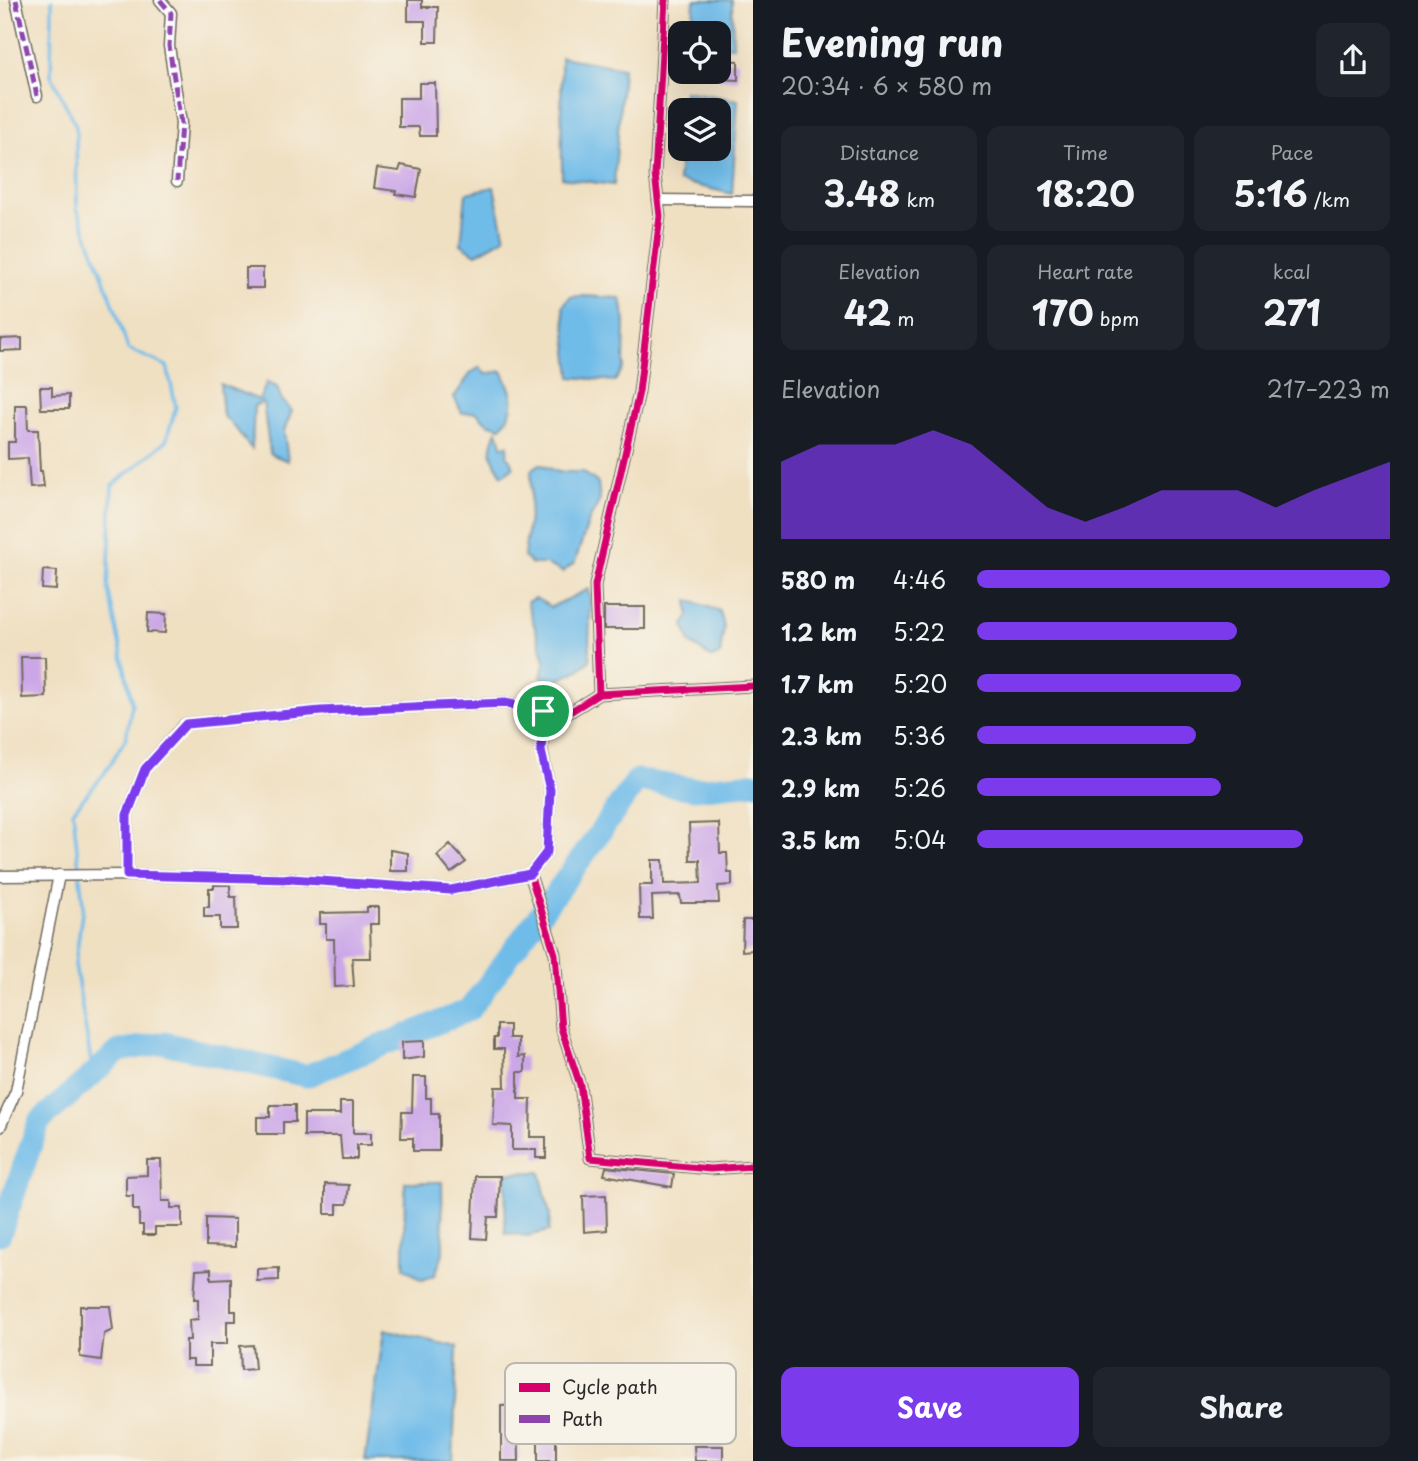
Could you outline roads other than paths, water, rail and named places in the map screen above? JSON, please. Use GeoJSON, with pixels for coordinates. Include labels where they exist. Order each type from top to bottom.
{"type":"FeatureCollection","features":[{"type":"Feature","properties":{"kind":"street"},"geometry":{"type":"LineString","coordinates":[[16,0],[37,96]]}},
{"type":"Feature","properties":{"kind":"street"},"geometry":{"type":"LineString","coordinates":[[160,0],[171,13],[169,46],[181,123],[177,180]]}},
{"type":"Feature","properties":{"kind":"street"},"geometry":{"type":"LineString","coordinates":[[599,694],[595,585],[639,392],[660,216],[655,175],[664,0]]}},
{"type":"Feature","properties":{"kind":"street"},"geometry":{"type":"LineString","coordinates":[[658,200],[753,201]]}},
{"type":"Feature","properties":{"kind":"street"},"geometry":{"type":"LineString","coordinates":[[127,875],[127,815],[145,769],[186,724],[321,711],[505,703],[565,715],[599,694],[753,686]]}},
{"type":"Feature","properties":{"kind":"street"},"geometry":{"type":"LineString","coordinates":[[0,876],[127,875],[291,879],[451,890],[530,874],[547,852],[550,790],[541,751],[543,711]]}},
{"type":"Feature","properties":{"kind":"street"},"geometry":{"type":"LineString","coordinates":[[530,874],[555,954],[561,1028],[580,1084],[590,1158],[709,1169],[753,1166]]}},
{"type":"Feature","properties":{"kind":"street"},"geometry":{"type":"LineString","coordinates":[[0,1127],[16,1091],[59,875]]}},
{"type":"Feature","properties":{"kind":"water"},"geometry":{"type":"Polygon","coordinates":[[[694,0],[732,0],[733,46],[731,21],[693,21],[694,0]]]}},
{"type":"Feature","properties":{"kind":"water"},"geometry":{"type":"Polygon","coordinates":[[[561,57],[623,68],[614,185],[562,178],[561,57]]]}},
{"type":"Feature","properties":{"kind":"water"},"geometry":{"type":"Polygon","coordinates":[[[684,91],[726,98],[684,98],[684,91]]]}},
{"type":"Feature","properties":{"kind":"water"},"geometry":{"type":"Polygon","coordinates":[[[731,99],[738,100],[732,194],[678,181],[680,161],[731,161],[731,99]]]}},
{"type":"Feature","properties":{"kind":"water"},"geometry":{"type":"Polygon","coordinates":[[[494,187],[505,238],[476,254],[461,244],[466,193],[494,187]]]}},
{"type":"Feature","properties":{"kind":"water"},"geometry":{"type":"Polygon","coordinates":[[[570,297],[621,298],[625,322],[624,367],[615,381],[571,377],[563,306],[570,297]]]}},
{"type":"Feature","properties":{"kind":"water"},"geometry":{"type":"Polygon","coordinates":[[[480,367],[485,374],[502,371],[509,386],[512,406],[501,427],[487,423],[476,412],[462,413],[454,397],[471,373],[480,367]]]}},
{"type":"Feature","properties":{"kind":"water"},"geometry":{"type":"Polygon","coordinates":[[[267,382],[277,387],[281,399],[292,411],[284,431],[288,461],[270,454],[263,402],[254,406],[252,449],[223,416],[220,384],[259,400],[267,382]]]}},
{"type":"Feature","properties":{"kind":"water"},"geometry":{"type":"Polygon","coordinates":[[[497,431],[503,447],[508,445],[507,455],[514,467],[502,475],[492,454],[492,444],[497,431]]]}},
{"type":"Feature","properties":{"kind":"water"},"geometry":{"type":"Polygon","coordinates":[[[540,464],[558,472],[583,472],[598,483],[600,500],[589,520],[575,562],[563,572],[546,564],[532,564],[524,557],[531,470],[540,464]]]}},
{"type":"Feature","properties":{"kind":"water"},"geometry":{"type":"Polygon","coordinates":[[[589,589],[590,660],[579,670],[554,682],[541,677],[545,660],[527,602],[535,598],[551,607],[589,589]]]}},
{"type":"Feature","properties":{"kind":"water"},"geometry":{"type":"Polygon","coordinates":[[[688,600],[720,611],[724,627],[720,654],[712,658],[690,643],[684,625],[689,615],[688,600]]]}},
{"type":"Feature","properties":{"kind":"water"},"geometry":{"type":"Polygon","coordinates":[[[540,1172],[550,1215],[549,1231],[527,1236],[505,1233],[506,1173],[540,1172]]]}},
{"type":"Feature","properties":{"kind":"water"},"geometry":{"type":"Polygon","coordinates":[[[405,1182],[442,1182],[443,1253],[435,1275],[422,1280],[404,1267],[405,1182]]]}},
{"type":"Feature","properties":{"kind":"water"},"geometry":{"type":"Polygon","coordinates":[[[384,1330],[457,1347],[453,1461],[365,1461],[384,1330]]]}},
{"type":"Feature","properties":{"kind":"waterway"},"geometry":{"type":"LineString","coordinates":[[52,0],[51,75],[76,126],[77,208],[128,349],[167,366],[176,407],[166,441],[112,486],[108,589],[132,703],[126,738],[104,774],[73,811],[83,905],[75,965],[93,1074]]}},
{"type":"Feature","properties":{"kind":"waterway"},"geometry":{"type":"LineString","coordinates":[[0,1234],[39,1122],[119,1051],[164,1043],[306,1076],[469,1010],[637,780],[694,789],[753,783]]}}]}
